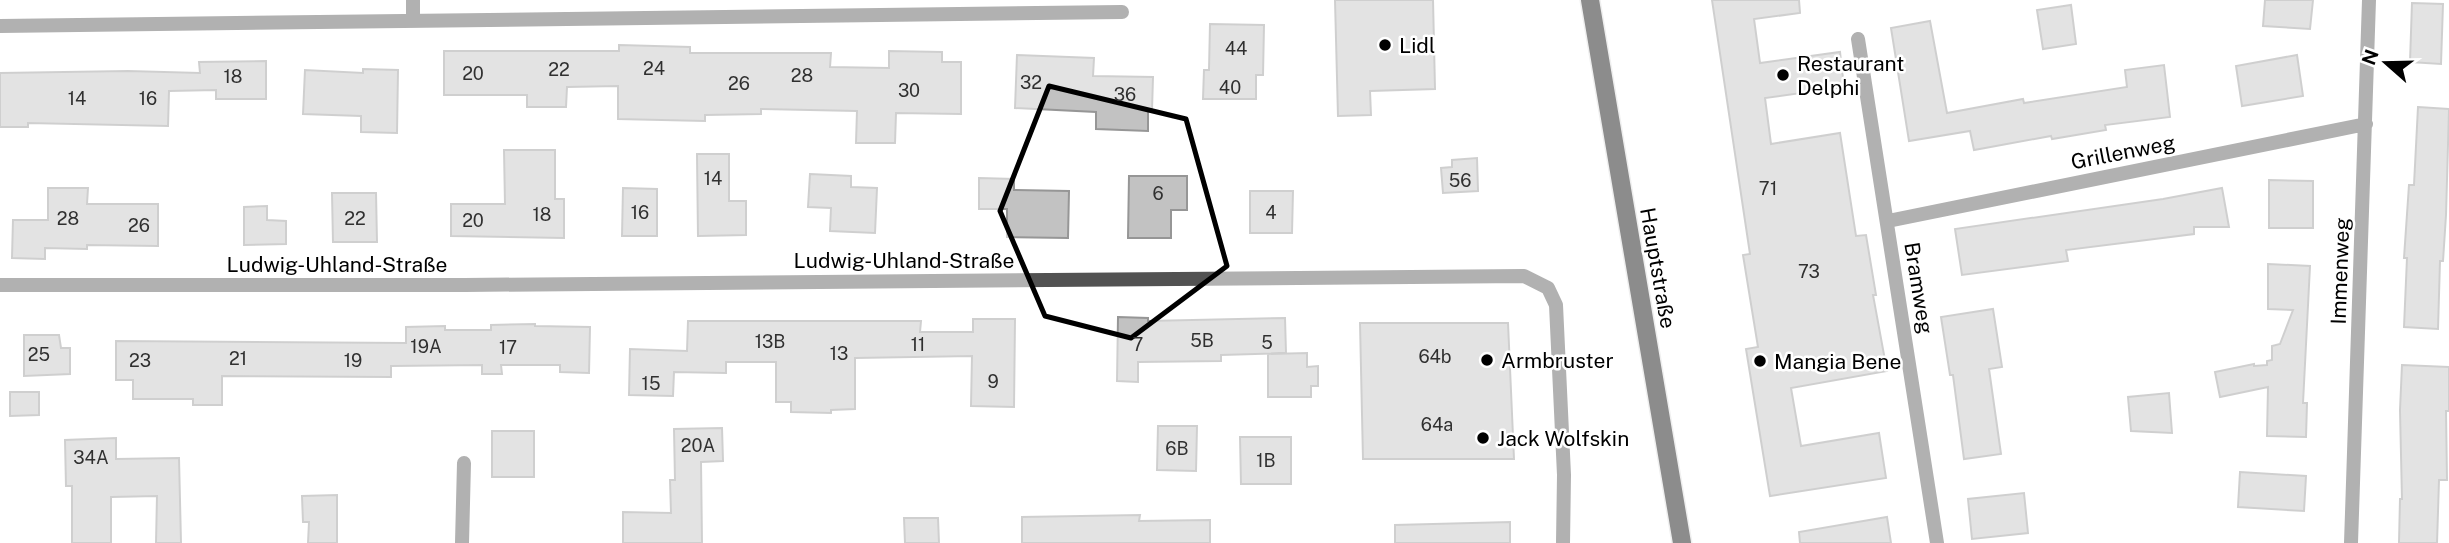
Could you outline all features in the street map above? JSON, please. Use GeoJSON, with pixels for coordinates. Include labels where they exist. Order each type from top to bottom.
{"type":"FeatureCollection","features":[{"type":"Feature","properties":{"kind":"main road","name":"Hauptstraße"},"geometry":{"type":"LineString","coordinates":[[1590,0],[1682,543]]}},
{"type":"Feature","properties":{"kind":"street"},"geometry":{"type":"LineString","coordinates":[[413,0],[413,21]]}},
{"type":"Feature","properties":{"kind":"street","name":"Immenweg"},"geometry":{"type":"LineString","coordinates":[[2351,543],[2369,0]]}},
{"type":"Feature","properties":{"kind":"street"},"geometry":{"type":"LineString","coordinates":[[0,26],[1122,12]]}},
{"type":"Feature","properties":{"kind":"street","name":"Bramweg"},"geometry":{"type":"LineString","coordinates":[[1858,40],[1937,543]]}},
{"type":"Feature","properties":{"kind":"street","name":"Grillenweg"},"geometry":{"type":"LineString","coordinates":[[1888,221],[2366,124]]}},
{"type":"Feature","properties":{"kind":"street","name":"Ludwig-Uhland-Straße"},"geometry":{"type":"LineString","coordinates":[[0,285],[465,285],[1524,276],[1548,288],[1556,305],[1564,475],[1563,543]]}},
{"type":"Feature","properties":{"kind":"street"},"geometry":{"type":"LineString","coordinates":[[462,543],[464,463]]}},
{"type":"Feature","properties":{"kind":"highlighted area"},"geometry":{"type":"Polygon","coordinates":[[[1049,86],[1186,119],[1227,266],[1131,338],[1045,316],[1000,211],[1049,86]]]}},
{"type":"Feature","properties":{"kind":"building","name":"Lidl"},"geometry":{"type":"Polygon","coordinates":[[[1335,0],[1433,0],[1435,89],[1370,91],[1371,115],[1338,116],[1335,0]]]}},
{"type":"Feature","properties":{"kind":"building"},"geometry":{"type":"Polygon","coordinates":[[[1712,0],[1799,0],[1800,13],[1754,19],[1760,63],[1840,52],[1844,87],[1765,98],[1771,144],[1840,133],[1856,236],[1866,235],[1876,295],[1873,295],[1887,371],[1791,388],[1801,446],[1879,433],[1886,478],[1770,496],[1746,349],[1758,347],[1743,255],[1750,254],[1712,0]]]}},
{"type":"Feature","properties":{"kind":"building"},"geometry":{"type":"Polygon","coordinates":[[[2265,0],[2313,0],[2310,29],[2263,26],[2265,0]]]}},
{"type":"Feature","properties":{"kind":"building"},"geometry":{"type":"Polygon","coordinates":[[[2412,3],[2443,4],[2441,64],[2410,62],[2412,3]]]}},
{"type":"Feature","properties":{"kind":"building"},"geometry":{"type":"Polygon","coordinates":[[[2071,5],[2076,44],[2043,49],[2037,10],[2071,5]]]}},
{"type":"Feature","properties":{"kind":"building"},"geometry":{"type":"Polygon","coordinates":[[[1930,21],[1947,113],[2023,99],[2024,103],[2127,87],[2125,70],[2164,65],[2170,117],[2105,125],[2106,130],[2052,139],[2051,136],[1974,150],[1970,131],[1909,141],[1891,28],[1930,21]]]}},
{"type":"Feature","properties":{"kind":"building"},"geometry":{"type":"Polygon","coordinates":[[[1210,24],[1264,25],[1263,75],[1256,75],[1256,99],[1203,99],[1204,70],[1209,70],[1210,24]]]}},
{"type":"Feature","properties":{"kind":"building"},"geometry":{"type":"Polygon","coordinates":[[[619,45],[690,47],[690,53],[831,53],[830,67],[889,68],[889,51],[942,52],[942,62],[961,62],[961,114],[896,113],[895,143],[856,143],[857,111],[761,109],[761,114],[705,115],[705,121],[618,119],[618,86],[567,87],[566,107],[527,107],[527,95],[444,95],[444,51],[619,51],[619,45]]]}},
{"type":"Feature","properties":{"kind":"building"},"geometry":{"type":"Polygon","coordinates":[[[1017,55],[1094,58],[1093,76],[1153,77],[1148,131],[1096,129],[1096,112],[1015,108],[1017,55]]]}},
{"type":"Feature","properties":{"kind":"building"},"geometry":{"type":"Polygon","coordinates":[[[2297,55],[2303,96],[2242,106],[2236,66],[2297,55]]]}},
{"type":"Feature","properties":{"kind":"building"},"geometry":{"type":"Polygon","coordinates":[[[266,61],[266,99],[216,99],[216,90],[169,91],[168,126],[28,123],[28,127],[0,127],[0,73],[200,73],[199,62],[266,61]]]}},
{"type":"Feature","properties":{"kind":"building"},"geometry":{"type":"Polygon","coordinates":[[[363,69],[398,70],[397,133],[361,132],[361,116],[303,114],[305,70],[363,73],[363,69]]]}},
{"type":"Feature","properties":{"kind":"building"},"geometry":{"type":"Polygon","coordinates":[[[2418,107],[2449,109],[2446,215],[2443,261],[2440,261],[2438,329],[2404,327],[2407,258],[2404,258],[2409,185],[2414,185],[2418,107]]]}},
{"type":"Feature","properties":{"kind":"building"},"geometry":{"type":"Polygon","coordinates":[[[504,150],[555,150],[555,199],[564,199],[564,238],[451,236],[451,204],[505,204],[504,150]]]}},
{"type":"Feature","properties":{"kind":"building"},"geometry":{"type":"Polygon","coordinates":[[[697,154],[729,154],[729,201],[746,201],[746,235],[698,236],[697,154]]]}},
{"type":"Feature","properties":{"kind":"building"},"geometry":{"type":"Polygon","coordinates":[[[1477,158],[1478,191],[1443,193],[1441,168],[1452,167],[1452,160],[1477,158]]]}},
{"type":"Feature","properties":{"kind":"building"},"geometry":{"type":"Polygon","coordinates":[[[810,174],[851,176],[851,187],[877,188],[875,233],[830,231],[831,208],[808,207],[810,174]]]}},
{"type":"Feature","properties":{"kind":"building"},"geometry":{"type":"Polygon","coordinates":[[[1129,176],[1187,176],[1187,210],[1171,210],[1171,238],[1128,238],[1129,176]]]}},
{"type":"Feature","properties":{"kind":"building"},"geometry":{"type":"Polygon","coordinates":[[[979,178],[1014,179],[1014,190],[1069,191],[1068,238],[1007,237],[1007,209],[979,209],[979,178]]]}},
{"type":"Feature","properties":{"kind":"building"},"geometry":{"type":"Polygon","coordinates":[[[2269,180],[2313,181],[2313,228],[2269,228],[2269,180]]]}},
{"type":"Feature","properties":{"kind":"building"},"geometry":{"type":"Polygon","coordinates":[[[48,188],[88,188],[87,204],[158,204],[158,246],[87,245],[87,249],[45,248],[45,259],[12,258],[13,220],[48,220],[48,188]]]}},
{"type":"Feature","properties":{"kind":"building"},"geometry":{"type":"Polygon","coordinates":[[[623,188],[657,189],[657,236],[622,236],[623,188]]]}},
{"type":"Feature","properties":{"kind":"building"},"geometry":{"type":"Polygon","coordinates":[[[2222,188],[2229,227],[2194,227],[2194,234],[2066,250],[2068,261],[1962,275],[1955,229],[2222,188]]]}},
{"type":"Feature","properties":{"kind":"building"},"geometry":{"type":"Polygon","coordinates":[[[1250,191],[1293,191],[1292,233],[1250,233],[1250,191]]]}},
{"type":"Feature","properties":{"kind":"building"},"geometry":{"type":"Polygon","coordinates":[[[332,193],[376,193],[377,242],[333,242],[332,193]]]}},
{"type":"Feature","properties":{"kind":"building"},"geometry":{"type":"Polygon","coordinates":[[[267,206],[267,220],[286,221],[286,244],[244,245],[244,207],[267,206]]]}},
{"type":"Feature","properties":{"kind":"building"},"geometry":{"type":"Polygon","coordinates":[[[2268,264],[2310,266],[2303,403],[2307,403],[2306,437],[2267,436],[2268,387],[2220,397],[2215,372],[2254,364],[2267,365],[2267,361],[2272,360],[2272,346],[2280,344],[2293,310],[2268,309],[2268,264]]]}},
{"type":"Feature","properties":{"kind":"building"},"geometry":{"type":"Polygon","coordinates":[[[1993,309],[2002,367],[1989,369],[2001,454],[1964,459],[1953,375],[1950,375],[1941,317],[1993,309]]]}},
{"type":"Feature","properties":{"kind":"building"},"geometry":{"type":"Polygon","coordinates":[[[1118,317],[1148,318],[1148,321],[1285,318],[1286,353],[1221,355],[1221,361],[1138,362],[1138,382],[1117,381],[1118,317]]]}},
{"type":"Feature","properties":{"kind":"building"},"geometry":{"type":"Polygon","coordinates":[[[973,319],[1015,319],[1014,407],[971,406],[972,356],[855,358],[855,409],[831,410],[831,413],[791,412],[791,402],[776,402],[776,362],[726,362],[726,373],[674,372],[673,396],[629,395],[630,349],[687,351],[688,321],[921,321],[920,332],[973,332],[973,319]]]}},
{"type":"Feature","properties":{"kind":"building"},"geometry":{"type":"Polygon","coordinates":[[[1360,323],[1508,323],[1514,459],[1363,459],[1360,323]]]}},
{"type":"Feature","properties":{"kind":"building"},"geometry":{"type":"Polygon","coordinates":[[[491,325],[590,327],[589,373],[560,372],[560,365],[501,365],[502,374],[482,374],[482,365],[391,366],[391,377],[222,376],[222,405],[193,405],[193,399],[133,399],[133,380],[116,380],[116,341],[406,343],[406,327],[445,326],[445,330],[491,330],[491,325]]]}},
{"type":"Feature","properties":{"kind":"building"},"geometry":{"type":"Polygon","coordinates":[[[24,335],[59,335],[61,348],[70,348],[70,374],[24,376],[24,335]]]}},
{"type":"Feature","properties":{"kind":"building"},"geometry":{"type":"Polygon","coordinates":[[[1307,353],[1307,367],[1318,366],[1318,386],[1311,386],[1311,397],[1268,397],[1268,354],[1307,353]]]}},
{"type":"Feature","properties":{"kind":"building"},"geometry":{"type":"Polygon","coordinates":[[[2402,365],[2449,367],[2449,411],[2446,411],[2447,480],[2439,480],[2437,543],[2399,543],[2402,499],[2402,365]]]}},
{"type":"Feature","properties":{"kind":"building"},"geometry":{"type":"Polygon","coordinates":[[[10,392],[39,392],[39,415],[10,416],[10,392]]]}},
{"type":"Feature","properties":{"kind":"building"},"geometry":{"type":"Polygon","coordinates":[[[2169,393],[2172,433],[2131,431],[2128,397],[2169,393]]]}},
{"type":"Feature","properties":{"kind":"building"},"geometry":{"type":"Polygon","coordinates":[[[1158,426],[1197,426],[1196,471],[1157,470],[1158,426]]]}},
{"type":"Feature","properties":{"kind":"building"},"geometry":{"type":"Polygon","coordinates":[[[722,428],[723,461],[701,462],[702,543],[623,543],[623,512],[671,513],[670,480],[675,480],[674,429],[722,428]]]}},
{"type":"Feature","properties":{"kind":"building"},"geometry":{"type":"Polygon","coordinates":[[[492,431],[534,431],[534,477],[492,477],[492,431]]]}},
{"type":"Feature","properties":{"kind":"building"},"geometry":{"type":"Polygon","coordinates":[[[1240,437],[1291,437],[1291,484],[1241,484],[1240,437]]]}},
{"type":"Feature","properties":{"kind":"building"},"geometry":{"type":"Polygon","coordinates":[[[116,438],[116,459],[179,458],[181,543],[156,543],[157,496],[111,497],[111,543],[72,543],[72,486],[66,486],[65,440],[116,438]]]}},
{"type":"Feature","properties":{"kind":"building"},"geometry":{"type":"Polygon","coordinates":[[[2240,472],[2306,476],[2304,511],[2238,507],[2240,472]]]}},
{"type":"Feature","properties":{"kind":"building"},"geometry":{"type":"Polygon","coordinates":[[[2024,493],[2028,533],[1972,539],[1968,499],[2024,493]]]}},
{"type":"Feature","properties":{"kind":"building"},"geometry":{"type":"Polygon","coordinates":[[[337,495],[337,543],[308,543],[309,522],[303,522],[302,496],[337,495]]]}},
{"type":"Feature","properties":{"kind":"building"},"geometry":{"type":"Polygon","coordinates":[[[1140,515],[1139,521],[1210,520],[1210,543],[1022,543],[1022,517],[1140,515]]]}},
{"type":"Feature","properties":{"kind":"building"},"geometry":{"type":"Polygon","coordinates":[[[1887,517],[1891,543],[1800,543],[1799,532],[1887,517]]]}},
{"type":"Feature","properties":{"kind":"building"},"geometry":{"type":"Polygon","coordinates":[[[904,518],[938,518],[939,543],[905,543],[904,518]]]}},
{"type":"Feature","properties":{"kind":"building"},"geometry":{"type":"Polygon","coordinates":[[[1510,522],[1510,543],[1395,543],[1395,525],[1510,522]]]}},
{"type":"Feature","properties":{"kind":"place","name":"Lidl"},"geometry":{"type":"Point","coordinates":[1385,45]}},
{"type":"Feature","properties":{"kind":"place","name":"Restaurant Delphi"},"geometry":{"type":"Point","coordinates":[1783,75]}},
{"type":"Feature","properties":{"kind":"place","name":"Armbruster"},"geometry":{"type":"Point","coordinates":[1487,360]}},
{"type":"Feature","properties":{"kind":"place","name":"Mangia Bene"},"geometry":{"type":"Point","coordinates":[1760,361]}},
{"type":"Feature","properties":{"kind":"place","name":"Jack Wolfskin"},"geometry":{"type":"Point","coordinates":[1483,438]}}]}
